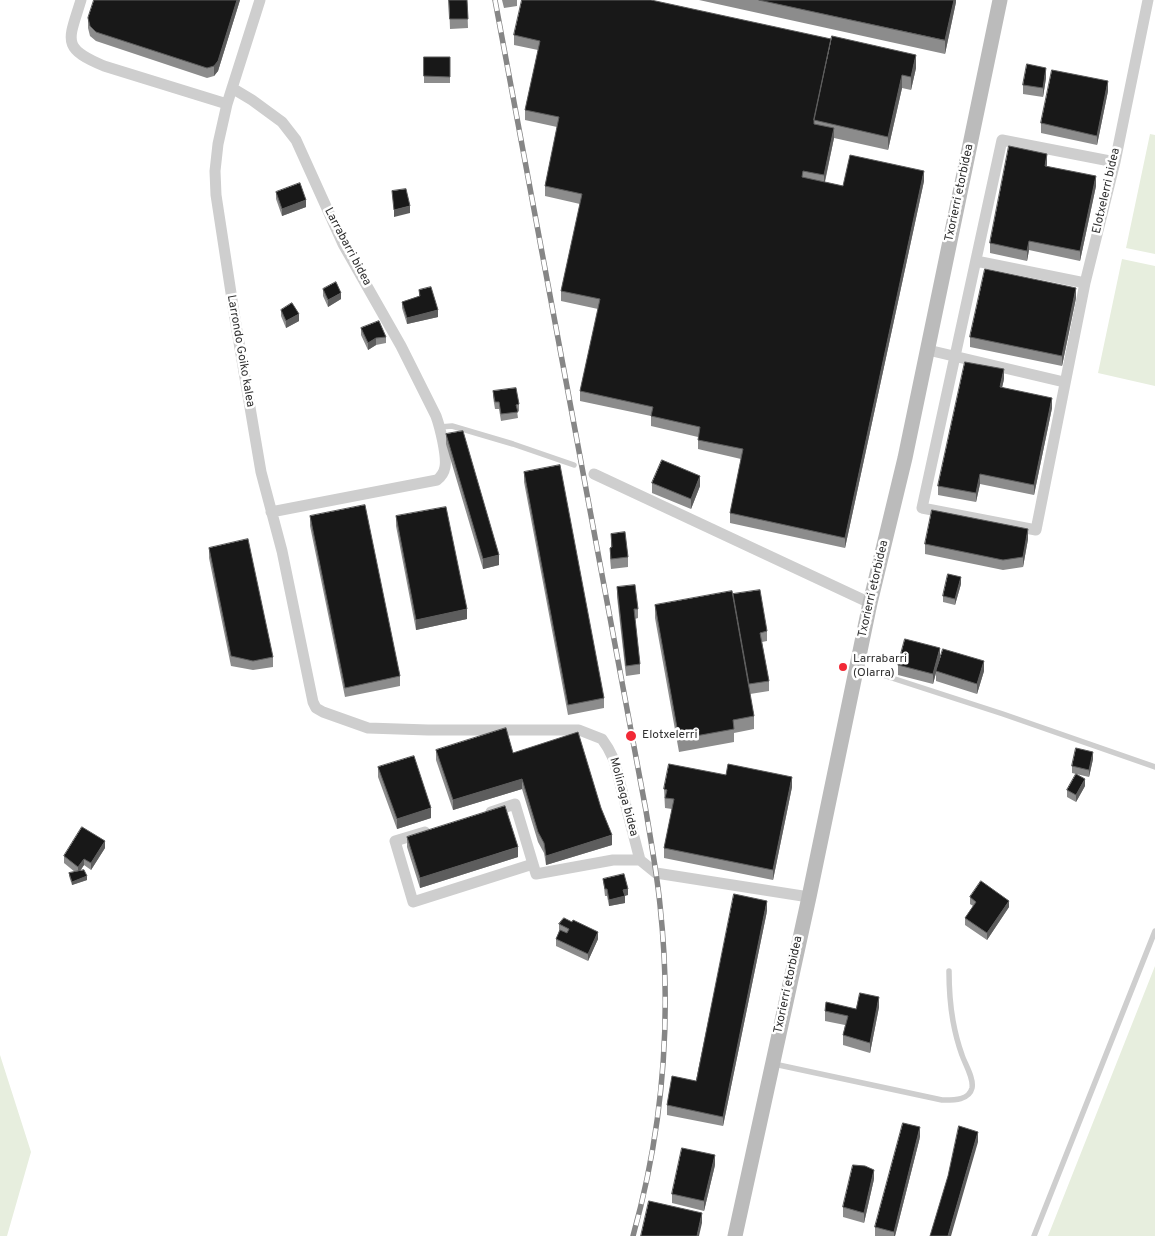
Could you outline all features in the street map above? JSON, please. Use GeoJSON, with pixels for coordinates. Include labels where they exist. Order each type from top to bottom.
{"type":"FeatureCollection","features":[{"type":"Feature","properties":{"kind":"street"},"geometry":{"type":"LineString","coordinates":[[81,0],[70,36],[74,49],[85,58],[104,66],[227,104]]}},
{"type":"Feature","properties":{"kind":"street","name":"Larrondo Goiko kalea"},"geometry":{"type":"LineString","coordinates":[[260,0],[227,104],[218,144],[215,171],[216,202],[260,463],[282,551],[313,702]]}},
{"type":"Feature","properties":{"kind":"street","name":"Txorierri etorbidea"},"geometry":{"type":"LineString","coordinates":[[735,1236],[856,666],[905,458],[1000,0]]}},
{"type":"Feature","properties":{"kind":"street","name":"Elotxelerri bidea"},"geometry":{"type":"LineString","coordinates":[[956,356],[922,508],[1036,530],[1064,382],[1085,283],[1115,162],[1148,0]]}},
{"type":"Feature","properties":{"kind":"street","name":"Larrabarri bidea"},"geometry":{"type":"LineString","coordinates":[[232,88],[282,122],[296,140],[342,244],[401,346],[440,427],[446,466],[443,476],[437,480],[271,512]]}},
{"type":"Feature","properties":{"kind":"street"},"geometry":{"type":"LineString","coordinates":[[956,356],[1002,140],[1115,162]]}},
{"type":"Feature","properties":{"kind":"street"},"geometry":{"type":"LineString","coordinates":[[976,261],[1085,283]]}},
{"type":"Feature","properties":{"kind":"street"},"geometry":{"type":"LineString","coordinates":[[928,350],[1064,382]]}},
{"type":"Feature","properties":{"kind":"street"},"geometry":{"type":"LineString","coordinates":[[594,474],[870,603]]}},
{"type":"Feature","properties":{"kind":"street","name":"Molinaga bidea"},"geometry":{"type":"LineString","coordinates":[[313,702],[316,708],[323,712],[368,728],[579,730],[602,739],[614,760],[640,860]]}},
{"type":"Feature","properties":{"kind":"street"},"geometry":{"type":"LineString","coordinates":[[478,816],[514,804],[536,874],[613,860],[640,860],[656,873],[808,897]]}},
{"type":"Feature","properties":{"kind":"street"},"geometry":{"type":"LineString","coordinates":[[432,830],[395,841],[413,902],[533,864]]}},
{"type":"Feature","properties":{"kind":"lane"},"geometry":{"type":"LineString","coordinates":[[440,427],[452,426],[514,444],[574,466]]}},
{"type":"Feature","properties":{"kind":"lane"},"geometry":{"type":"LineString","coordinates":[[856,666],[1012,717],[1155,767]]}},
{"type":"Feature","properties":{"kind":"lane"},"geometry":{"type":"LineString","coordinates":[[1034,1236],[1155,931]]}},
{"type":"Feature","properties":{"kind":"lane"},"geometry":{"type":"LineString","coordinates":[[772,1063],[942,1100],[958,1100],[968,1095],[972,1088],[953,1021],[949,994],[949,970]]}},
{"type":"Feature","properties":{"kind":"green space"},"geometry":{"type":"Polygon","coordinates":[[[1150,134],[1155,135],[1155,254],[1126,248],[1150,134]]]}},
{"type":"Feature","properties":{"kind":"green space"},"geometry":{"type":"Polygon","coordinates":[[[1122,259],[1155,266],[1155,386],[1098,373],[1122,259]]]}},
{"type":"Feature","properties":{"kind":"green space"},"geometry":{"type":"Polygon","coordinates":[[[1155,966],[1155,1236],[1048,1236],[1155,966]]]}},
{"type":"Feature","properties":{"kind":"green space"},"geometry":{"type":"Polygon","coordinates":[[[0,1055],[31,1152],[7,1236],[0,1236],[0,1055]]]}},
{"type":"Feature","properties":{"kind":"building"},"geometry":{"type":"Polygon","coordinates":[[[94,0],[237,0],[218,61],[214,66],[207,68],[96,32],[90,26],[88,18],[94,0]]]}},
{"type":"Feature","properties":{"kind":"building"},"geometry":{"type":"Polygon","coordinates":[[[449,0],[467,0],[468,19],[450,19],[449,0]]]}},
{"type":"Feature","properties":{"kind":"building"},"geometry":{"type":"Polygon","coordinates":[[[522,0],[651,0],[831,39],[814,124],[834,128],[824,175],[803,171],[802,177],[843,186],[850,155],[924,171],[845,538],[730,513],[743,449],[698,440],[700,427],[651,416],[653,407],[580,391],[600,299],[561,291],[582,194],[545,186],[559,117],[525,110],[540,41],[514,35],[522,0]]]}},
{"type":"Feature","properties":{"kind":"building"},"geometry":{"type":"Polygon","coordinates":[[[759,0],[954,0],[945,40],[759,0]]]}},
{"type":"Feature","properties":{"kind":"building"},"geometry":{"type":"Polygon","coordinates":[[[832,36],[916,55],[911,77],[902,75],[888,137],[814,120],[832,36]]]}},
{"type":"Feature","properties":{"kind":"building"},"geometry":{"type":"Polygon","coordinates":[[[424,57],[450,57],[450,77],[424,76],[424,57]]]}},
{"type":"Feature","properties":{"kind":"building"},"geometry":{"type":"Polygon","coordinates":[[[1027,64],[1046,68],[1043,88],[1023,85],[1027,64]]]}},
{"type":"Feature","properties":{"kind":"building"},"geometry":{"type":"Polygon","coordinates":[[[1052,70],[1108,81],[1097,136],[1041,123],[1052,70]]]}},
{"type":"Feature","properties":{"kind":"building"},"geometry":{"type":"Polygon","coordinates":[[[1009,146],[1047,154],[1045,166],[1096,176],[1080,251],[1029,241],[1027,251],[990,243],[1009,146]]]}},
{"type":"Feature","properties":{"kind":"building"},"geometry":{"type":"Polygon","coordinates":[[[300,183],[306,200],[282,209],[276,192],[300,183]]]}},
{"type":"Feature","properties":{"kind":"building"},"geometry":{"type":"Polygon","coordinates":[[[406,189],[410,206],[394,210],[392,191],[406,189]]]}},
{"type":"Feature","properties":{"kind":"building"},"geometry":{"type":"Polygon","coordinates":[[[985,269],[1076,288],[1062,356],[970,337],[985,269]]]}},
{"type":"Feature","properties":{"kind":"building"},"geometry":{"type":"Polygon","coordinates":[[[336,282],[341,293],[328,300],[323,289],[336,282]]]}},
{"type":"Feature","properties":{"kind":"building"},"geometry":{"type":"Polygon","coordinates":[[[431,287],[438,310],[407,318],[402,302],[420,296],[419,290],[431,287]]]}},
{"type":"Feature","properties":{"kind":"building"},"geometry":{"type":"Polygon","coordinates":[[[292,303],[299,314],[286,321],[281,310],[292,303]]]}},
{"type":"Feature","properties":{"kind":"building"},"geometry":{"type":"Polygon","coordinates":[[[379,321],[386,337],[376,338],[368,343],[361,328],[379,321]]]}},
{"type":"Feature","properties":{"kind":"building"},"geometry":{"type":"Polygon","coordinates":[[[965,362],[1004,369],[1000,387],[1052,398],[1034,485],[980,474],[976,493],[938,486],[965,362]]]}},
{"type":"Feature","properties":{"kind":"building"},"geometry":{"type":"Polygon","coordinates":[[[516,388],[519,404],[516,405],[518,412],[501,414],[499,402],[495,402],[493,391],[516,388]]]}},
{"type":"Feature","properties":{"kind":"building"},"geometry":{"type":"Polygon","coordinates":[[[463,431],[499,555],[483,559],[446,434],[463,431]]]}},
{"type":"Feature","properties":{"kind":"building"},"geometry":{"type":"Polygon","coordinates":[[[662,460],[700,476],[691,499],[652,483],[662,460]]]}},
{"type":"Feature","properties":{"kind":"building"},"geometry":{"type":"Polygon","coordinates":[[[560,465],[604,698],[568,705],[524,472],[560,465]]]}},
{"type":"Feature","properties":{"kind":"building"},"geometry":{"type":"Polygon","coordinates":[[[365,505],[400,676],[345,688],[310,516],[365,505]]]}},
{"type":"Feature","properties":{"kind":"building"},"geometry":{"type":"Polygon","coordinates":[[[446,507],[467,609],[416,620],[396,516],[446,507]]]}},
{"type":"Feature","properties":{"kind":"building"},"geometry":{"type":"Polygon","coordinates":[[[932,510],[1028,529],[1023,557],[1003,560],[925,544],[932,510]]]}},
{"type":"Feature","properties":{"kind":"building"},"geometry":{"type":"Polygon","coordinates":[[[625,532],[628,557],[611,559],[611,534],[625,532]]]}},
{"type":"Feature","properties":{"kind":"building"},"geometry":{"type":"Polygon","coordinates":[[[248,539],[273,657],[253,661],[231,656],[209,548],[248,539]]]}},
{"type":"Feature","properties":{"kind":"building"},"geometry":{"type":"Polygon","coordinates":[[[948,574],[961,577],[955,599],[943,596],[948,574]]]}},
{"type":"Feature","properties":{"kind":"building"},"geometry":{"type":"Polygon","coordinates":[[[635,585],[638,609],[634,609],[640,664],[626,666],[617,587],[635,585]]]}},
{"type":"Feature","properties":{"kind":"building"},"geometry":{"type":"Polygon","coordinates":[[[760,590],[767,631],[760,633],[769,681],[749,684],[733,594],[760,590]]]}},
{"type":"Feature","properties":{"kind":"building"},"geometry":{"type":"Polygon","coordinates":[[[732,591],[754,716],[733,720],[734,729],[679,739],[655,605],[732,591]]]}},
{"type":"Feature","properties":{"kind":"building"},"geometry":{"type":"Polygon","coordinates":[[[905,639],[940,648],[933,674],[898,665],[905,639]]]}},
{"type":"Feature","properties":{"kind":"building"},"geometry":{"type":"Polygon","coordinates":[[[943,649],[984,661],[977,684],[936,671],[943,649]]]}},
{"type":"Feature","properties":{"kind":"building"},"geometry":{"type":"Polygon","coordinates":[[[506,728],[513,753],[578,732],[601,808],[612,835],[546,856],[544,843],[538,832],[522,779],[453,800],[436,750],[506,728]]]}},
{"type":"Feature","properties":{"kind":"building"},"geometry":{"type":"Polygon","coordinates":[[[1076,748],[1093,752],[1089,770],[1072,766],[1076,748]]]}},
{"type":"Feature","properties":{"kind":"building"},"geometry":{"type":"Polygon","coordinates":[[[414,756],[431,808],[397,819],[378,767],[414,756]]]}},
{"type":"Feature","properties":{"kind":"building"},"geometry":{"type":"Polygon","coordinates":[[[669,764],[726,775],[728,764],[792,777],[773,870],[664,848],[674,799],[665,798],[667,790],[664,789],[669,764]]]}},
{"type":"Feature","properties":{"kind":"building"},"geometry":{"type":"Polygon","coordinates":[[[1076,774],[1085,779],[1076,795],[1067,790],[1076,774]]]}},
{"type":"Feature","properties":{"kind":"building"},"geometry":{"type":"Polygon","coordinates":[[[505,806],[518,847],[420,878],[407,837],[505,806]]]}},
{"type":"Feature","properties":{"kind":"building"},"geometry":{"type":"Polygon","coordinates":[[[82,827],[105,841],[91,863],[84,859],[78,867],[64,856],[82,827]]]}},
{"type":"Feature","properties":{"kind":"building"},"geometry":{"type":"Polygon","coordinates":[[[84,870],[87,876],[72,882],[69,873],[84,870]]]}},
{"type":"Feature","properties":{"kind":"building"},"geometry":{"type":"Polygon","coordinates":[[[624,874],[628,889],[623,890],[625,896],[609,900],[603,879],[624,874]]]}},
{"type":"Feature","properties":{"kind":"building"},"geometry":{"type":"Polygon","coordinates":[[[981,881],[1009,901],[987,933],[965,918],[976,902],[970,897],[981,881]]]}},
{"type":"Feature","properties":{"kind":"building"},"geometry":{"type":"Polygon","coordinates":[[[734,894],[767,901],[723,1117],[667,1105],[672,1076],[696,1081],[734,894]]]}},
{"type":"Feature","properties":{"kind":"building"},"geometry":{"type":"Polygon","coordinates":[[[564,918],[572,922],[573,920],[598,932],[588,954],[556,939],[560,930],[567,933],[569,929],[559,924],[564,918]]]}},
{"type":"Feature","properties":{"kind":"building"},"geometry":{"type":"Polygon","coordinates":[[[860,993],[879,997],[870,1043],[843,1035],[848,1016],[825,1011],[826,1002],[856,1009],[860,993]]]}},
{"type":"Feature","properties":{"kind":"building"},"geometry":{"type":"Polygon","coordinates":[[[903,1123],[920,1127],[894,1232],[875,1227],[903,1123]]]}},
{"type":"Feature","properties":{"kind":"building"},"geometry":{"type":"Polygon","coordinates":[[[959,1126],[978,1132],[948,1236],[930,1236],[948,1176],[959,1126]]]}},
{"type":"Feature","properties":{"kind":"building"},"geometry":{"type":"Polygon","coordinates":[[[682,1148],[715,1155],[704,1201],[672,1194],[682,1148]]]}},
{"type":"Feature","properties":{"kind":"building"},"geometry":{"type":"Polygon","coordinates":[[[853,1165],[865,1166],[874,1170],[864,1213],[843,1207],[853,1165]]]}},
{"type":"Feature","properties":{"kind":"building"},"geometry":{"type":"Polygon","coordinates":[[[649,1201],[702,1213],[697,1236],[641,1236],[649,1201]]]}},
{"type":"Feature","properties":{"kind":"railway"},"geometry":{"type":"LineString","coordinates":[[495,0],[646,811],[659,893],[664,947],[665,989],[662,1072],[652,1155],[633,1236]]}},
{"type":"Feature","properties":{"kind":"place","name":"Larrabarri (Olarra)"},"geometry":{"type":"Point","coordinates":[843,667]}},
{"type":"Feature","properties":{"kind":"place","name":"Elotxelerri"},"geometry":{"type":"Point","coordinates":[631,736]}}]}
